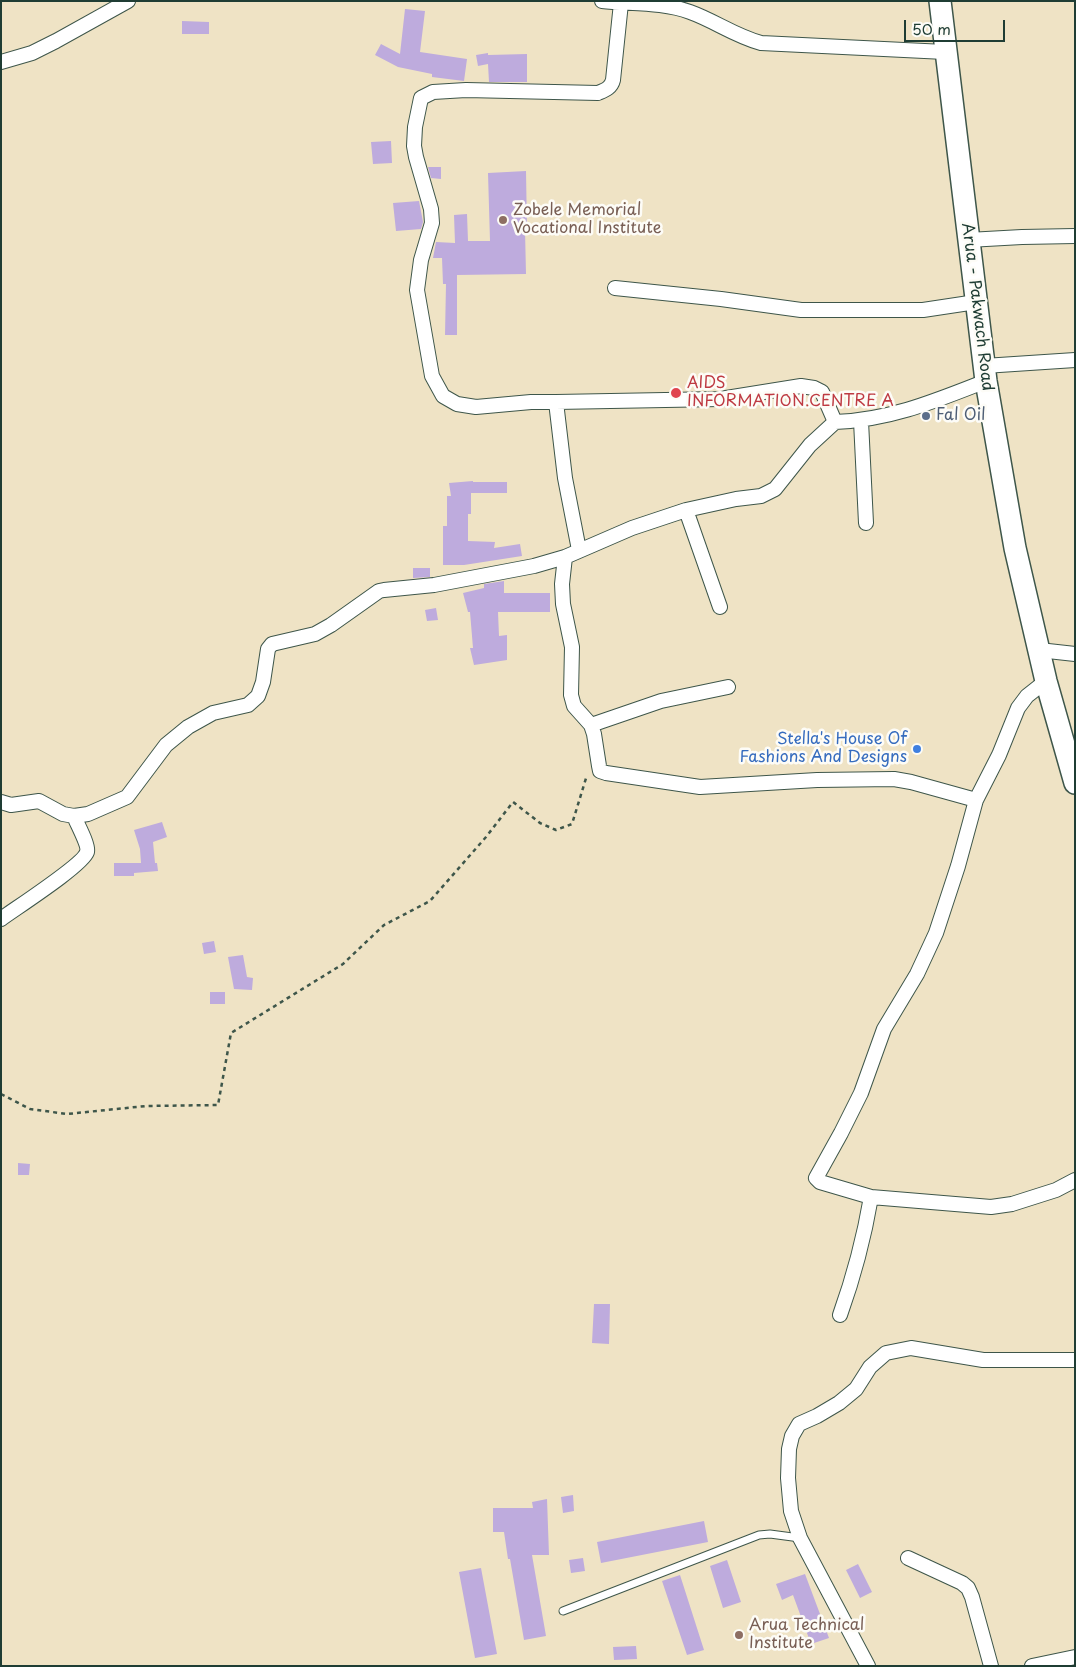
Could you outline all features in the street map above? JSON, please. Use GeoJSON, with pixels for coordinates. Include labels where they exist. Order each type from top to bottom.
{"type":"FeatureCollection","features":[{"type":"Feature","properties":{"kind":"main road","name":"Arua - Pakwach Road"},"geometry":{"type":"LineString","coordinates":[[940,1],[985,373],[1015,548],[1046,681],[1075,783]]}},
{"type":"Feature","properties":{"kind":"street"},"geometry":{"type":"LineString","coordinates":[[1,62],[48,45],[128,1]]}},
{"type":"Feature","properties":{"kind":"street"},"geometry":{"type":"LineString","coordinates":[[602,1],[680,5],[734,34],[761,43],[945,52]]}},
{"type":"Feature","properties":{"kind":"street"},"geometry":{"type":"LineString","coordinates":[[621,3],[613,80],[609,88],[604,91],[598,93],[466,90],[433,92],[421,98],[414,146],[431,209],[432,223],[421,260],[417,290],[432,376],[442,396],[457,404],[476,407],[531,402],[720,399],[801,386],[814,388],[822,392],[835,422]]}},
{"type":"Feature","properties":{"kind":"street"},"geometry":{"type":"LineString","coordinates":[[968,240],[1075,236]]}},
{"type":"Feature","properties":{"kind":"street"},"geometry":{"type":"LineString","coordinates":[[615,288],[713,298],[801,310],[923,310],[976,302]]}},
{"type":"Feature","properties":{"kind":"street"},"geometry":{"type":"LineString","coordinates":[[1,802],[11,805],[40,801],[63,814],[74,816],[88,814],[127,797],[166,744],[213,712],[248,705],[258,696],[263,682],[268,649],[272,644],[315,634],[379,591],[434,585],[534,566],[565,557],[632,528],[686,510],[736,499],[762,496],[775,489],[810,444],[835,422],[861,421],[922,406],[985,373],[1075,360]]}},
{"type":"Feature","properties":{"kind":"street"},"geometry":{"type":"LineString","coordinates":[[556,402],[564,478],[579,550]]}},
{"type":"Feature","properties":{"kind":"street"},"geometry":{"type":"LineString","coordinates":[[861,421],[866,523]]}},
{"type":"Feature","properties":{"kind":"street"},"geometry":{"type":"LineString","coordinates":[[686,510],[720,607]]}},
{"type":"Feature","properties":{"kind":"street"},"geometry":{"type":"LineString","coordinates":[[565,557],[562,584],[563,604],[572,647],[571,695],[574,706],[591,725],[600,770],[700,787],[807,780],[894,780],[911,782],[976,800]]}},
{"type":"Feature","properties":{"kind":"street"},"geometry":{"type":"LineString","coordinates":[[1039,650],[1075,654]]}},
{"type":"Feature","properties":{"kind":"street"},"geometry":{"type":"LineString","coordinates":[[1046,681],[1027,696],[1018,708],[999,755],[976,800],[957,871],[936,933],[917,974],[884,1029],[860,1093],[817,1175],[817,1180],[871,1198],[991,1207],[1012,1204],[1056,1190],[1075,1180]]}},
{"type":"Feature","properties":{"kind":"street"},"geometry":{"type":"LineString","coordinates":[[591,725],[661,701],[728,687]]}},
{"type":"Feature","properties":{"kind":"street"},"geometry":{"type":"LineString","coordinates":[[1,919],[44,890],[85,856],[87,847],[74,816]]}},
{"type":"Feature","properties":{"kind":"street"},"geometry":{"type":"LineString","coordinates":[[840,1315],[863,1243],[871,1198]]}},
{"type":"Feature","properties":{"kind":"street"},"geometry":{"type":"LineString","coordinates":[[868,1666],[800,1538],[790,1511],[788,1496],[789,1449],[792,1436],[799,1424],[839,1403],[856,1389],[870,1367],[886,1354],[911,1348],[983,1360],[1075,1360]]}},
{"type":"Feature","properties":{"kind":"street"},"geometry":{"type":"LineString","coordinates":[[908,1558],[962,1582],[968,1588],[991,1666]]}},
{"type":"Feature","properties":{"kind":"street"},"geometry":{"type":"LineString","coordinates":[[1032,1666],[1075,1657]]}},
{"type":"Feature","properties":{"kind":"lane"},"geometry":{"type":"LineString","coordinates":[[563,1611],[759,1535],[770,1534],[800,1538]]}},
{"type":"Feature","properties":{"kind":"path"},"geometry":{"type":"LineString","coordinates":[[1,1094],[30,1109],[67,1114],[146,1106],[218,1105],[231,1033],[343,964],[384,925],[430,901],[486,837],[513,802],[540,823],[556,830],[572,824],[588,773],[598,766]]}},
{"type":"Feature","properties":{"kind":"building"},"geometry":{"type":"Polygon","coordinates":[[[405,9],[425,11],[420,52],[467,59],[464,81],[432,77],[432,74],[398,67],[375,55],[381,44],[400,54],[405,9]]]}},
{"type":"Feature","properties":{"kind":"building"},"geometry":{"type":"Polygon","coordinates":[[[182,21],[209,22],[209,34],[182,34],[182,21]]]}},
{"type":"Feature","properties":{"kind":"building"},"geometry":{"type":"Polygon","coordinates":[[[488,53],[488,55],[527,54],[527,82],[489,82],[488,64],[478,66],[476,55],[488,53]]]}},
{"type":"Feature","properties":{"kind":"building"},"geometry":{"type":"Polygon","coordinates":[[[391,141],[392,163],[373,164],[371,142],[391,141]]]}},
{"type":"Feature","properties":{"kind":"building"},"geometry":{"type":"Polygon","coordinates":[[[428,167],[441,167],[441,179],[431,178],[428,167]]]}},
{"type":"Feature","properties":{"kind":"building"},"geometry":{"type":"Polygon","coordinates":[[[526,171],[526,274],[457,275],[457,335],[445,335],[446,284],[443,284],[442,258],[433,258],[436,242],[455,243],[454,215],[467,214],[468,241],[490,241],[488,173],[526,171]]]}},
{"type":"Feature","properties":{"kind":"building"},"geometry":{"type":"Polygon","coordinates":[[[419,201],[423,222],[421,229],[396,231],[393,203],[419,201]]]}},
{"type":"Feature","properties":{"kind":"building"},"geometry":{"type":"Polygon","coordinates":[[[473,481],[507,482],[507,493],[471,493],[471,514],[468,514],[468,541],[495,542],[494,548],[520,544],[522,556],[464,565],[443,565],[443,526],[447,526],[447,496],[451,496],[449,483],[473,481]]]}},
{"type":"Feature","properties":{"kind":"building"},"geometry":{"type":"Polygon","coordinates":[[[413,568],[430,568],[430,577],[413,578],[413,568]]]}},
{"type":"Feature","properties":{"kind":"building"},"geometry":{"type":"Polygon","coordinates":[[[504,581],[504,593],[550,593],[550,612],[498,612],[499,636],[507,635],[507,660],[474,665],[470,648],[473,648],[470,612],[468,612],[463,593],[484,588],[484,584],[504,581]]]}},
{"type":"Feature","properties":{"kind":"building"},"geometry":{"type":"Polygon","coordinates":[[[436,608],[438,620],[427,621],[425,610],[436,608]]]}},
{"type":"Feature","properties":{"kind":"building"},"geometry":{"type":"Polygon","coordinates":[[[162,822],[167,837],[153,842],[155,863],[157,863],[158,871],[134,873],[134,876],[114,876],[114,863],[141,863],[140,849],[134,830],[162,822]]]}},
{"type":"Feature","properties":{"kind":"building"},"geometry":{"type":"Polygon","coordinates":[[[214,941],[216,952],[204,954],[202,943],[214,941]]]}},
{"type":"Feature","properties":{"kind":"building"},"geometry":{"type":"Polygon","coordinates":[[[243,955],[247,977],[253,978],[252,990],[234,989],[228,957],[243,955]]]}},
{"type":"Feature","properties":{"kind":"building"},"geometry":{"type":"Polygon","coordinates":[[[210,992],[225,992],[225,1004],[210,1004],[210,992]]]}},
{"type":"Feature","properties":{"kind":"building"},"geometry":{"type":"Polygon","coordinates":[[[18,1163],[30,1164],[29,1175],[18,1175],[18,1163]]]}},
{"type":"Feature","properties":{"kind":"building"},"geometry":{"type":"Polygon","coordinates":[[[594,1304],[610,1304],[609,1344],[592,1343],[594,1304]]]}},
{"type":"Feature","properties":{"kind":"building"},"geometry":{"type":"Polygon","coordinates":[[[573,1495],[574,1511],[563,1513],[561,1497],[573,1495]]]}},
{"type":"Feature","properties":{"kind":"building"},"geometry":{"type":"Polygon","coordinates":[[[547,1499],[549,1555],[532,1555],[546,1636],[524,1640],[504,1532],[493,1532],[493,1508],[533,1508],[532,1502],[547,1499]]]}},
{"type":"Feature","properties":{"kind":"building"},"geometry":{"type":"Polygon","coordinates":[[[704,1521],[708,1542],[601,1563],[597,1542],[704,1521]]]}},
{"type":"Feature","properties":{"kind":"building"},"geometry":{"type":"Polygon","coordinates":[[[583,1558],[585,1571],[571,1573],[569,1560],[583,1558]]]}},
{"type":"Feature","properties":{"kind":"building"},"geometry":{"type":"Polygon","coordinates":[[[727,1560],[741,1602],[723,1608],[710,1566],[727,1560]]]}},
{"type":"Feature","properties":{"kind":"building"},"geometry":{"type":"Polygon","coordinates":[[[858,1564],[872,1592],[860,1598],[846,1570],[858,1564]]]}},
{"type":"Feature","properties":{"kind":"building"},"geometry":{"type":"Polygon","coordinates":[[[481,1568],[497,1654],[475,1658],[459,1572],[481,1568]]]}},
{"type":"Feature","properties":{"kind":"building"},"geometry":{"type":"Polygon","coordinates":[[[805,1574],[829,1638],[811,1644],[793,1595],[782,1600],[776,1584],[805,1574]]]}},
{"type":"Feature","properties":{"kind":"building"},"geometry":{"type":"Polygon","coordinates":[[[680,1575],[704,1650],[687,1655],[662,1581],[680,1575]]]}},
{"type":"Feature","properties":{"kind":"building"},"geometry":{"type":"Polygon","coordinates":[[[636,1646],[637,1659],[614,1660],[613,1647],[636,1646]]]}},
{"type":"Feature","properties":{"kind":"place","name":"Zobele Memorial Vocational Institute"},"geometry":{"type":"Point","coordinates":[503,220]}},
{"type":"Feature","properties":{"kind":"place","name":"AIDS INFORMATION.CENTRE A"},"geometry":{"type":"Point","coordinates":[676,393]}},
{"type":"Feature","properties":{"kind":"place","name":"Fal Oil"},"geometry":{"type":"Point","coordinates":[926,416]}},
{"type":"Feature","properties":{"kind":"place","name":"Stella's House Of Fashions And Designs"},"geometry":{"type":"Point","coordinates":[917,749]}},
{"type":"Feature","properties":{"kind":"place","name":"Arua Technical Institute"},"geometry":{"type":"Point","coordinates":[739,1635]}}]}
